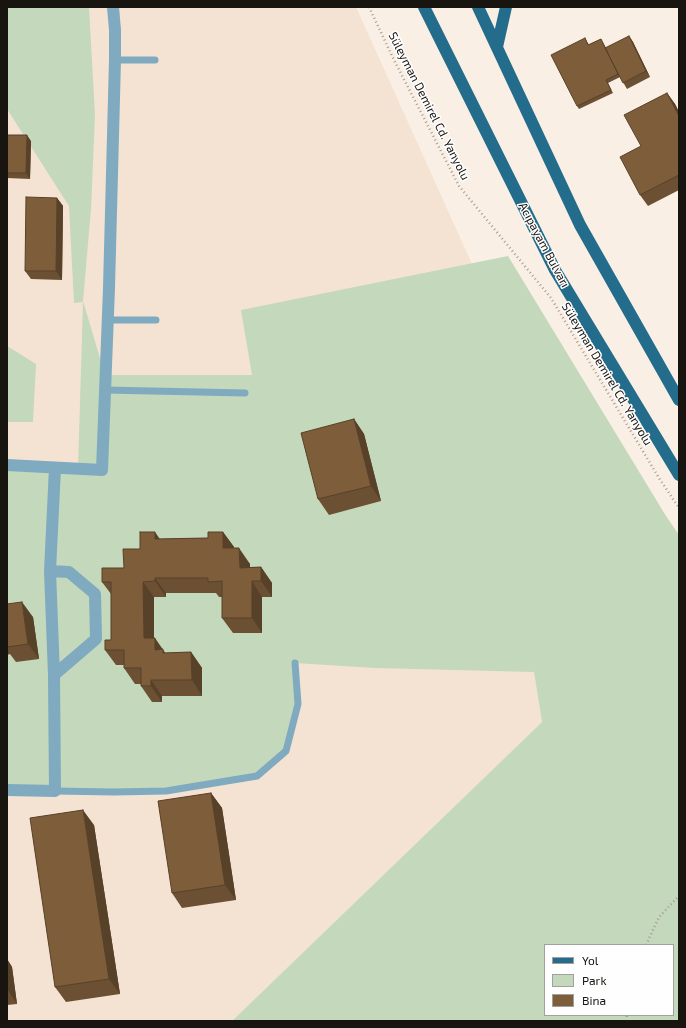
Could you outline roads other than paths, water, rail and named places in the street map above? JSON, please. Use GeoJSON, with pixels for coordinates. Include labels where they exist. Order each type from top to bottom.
{"type":"FeatureCollection","features":[{"type":"Feature","properties":{"kind":"main road","name":"Acıpayam Bulvarı"},"geometry":{"type":"LineString","coordinates":[[424,7],[555,270],[679,475]]}},
{"type":"Feature","properties":{"kind":"main road"},"geometry":{"type":"LineString","coordinates":[[478,7],[580,225],[679,400]]}},
{"type":"Feature","properties":{"kind":"main road"},"geometry":{"type":"LineString","coordinates":[[497,46],[506,7]]}},
{"type":"Feature","properties":{"kind":"street"},"geometry":{"type":"LineString","coordinates":[[7,465],[102,470],[115,60],[114,7]]}},
{"type":"Feature","properties":{"kind":"street"},"geometry":{"type":"LineString","coordinates":[[7,790],[55,791],[54,675],[50,572],[55,468]]}},
{"type":"Feature","properties":{"kind":"street"},"geometry":{"type":"LineString","coordinates":[[50,572],[69,572],[95,594],[96,639],[54,675]]}},
{"type":"Feature","properties":{"kind":"lane"},"geometry":{"type":"LineString","coordinates":[[115,60],[155,60]]}},
{"type":"Feature","properties":{"kind":"lane"},"geometry":{"type":"LineString","coordinates":[[107,320],[156,320]]}},
{"type":"Feature","properties":{"kind":"lane"},"geometry":{"type":"LineString","coordinates":[[105,390],[245,393]]}},
{"type":"Feature","properties":{"kind":"lane"},"geometry":{"type":"LineString","coordinates":[[55,791],[166,791],[257,776],[286,751],[298,704],[295,663]]}}]}
